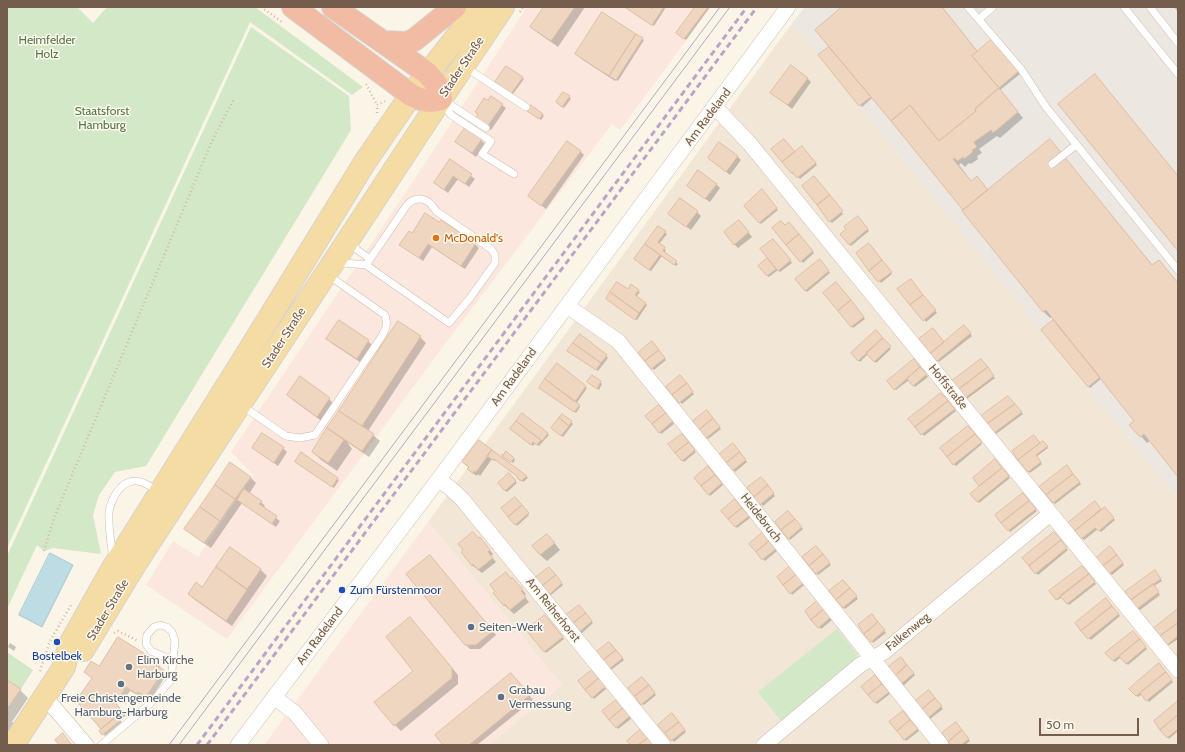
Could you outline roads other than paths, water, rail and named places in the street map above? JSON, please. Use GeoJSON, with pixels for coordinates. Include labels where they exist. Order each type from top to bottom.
{"type":"FeatureCollection","features":[{"type":"Feature","properties":{"kind":"highway"},"geometry":{"type":"LineString","coordinates":[[294,7],[411,95],[428,101],[441,99],[438,86],[427,73],[333,7]]}},
{"type":"Feature","properties":{"kind":"highway"},"geometry":{"type":"LineString","coordinates":[[384,42],[406,43],[414,40],[455,7]]}},
{"type":"Feature","properties":{"kind":"main road","name":"Stader Straße"},"geometry":{"type":"LineString","coordinates":[[13,745],[64,667],[82,652],[134,566],[167,497],[249,350],[365,162],[427,73],[480,7]]}},
{"type":"Feature","properties":{"kind":"main road","name":"Stader Straße"},"geometry":{"type":"LineString","coordinates":[[64,667],[69,646],[114,566],[240,404],[503,7]]}},
{"type":"Feature","properties":{"kind":"street","name":"Am Radeland"},"geometry":{"type":"LineString","coordinates":[[238,745],[438,480],[788,7]]}},
{"type":"Feature","properties":{"kind":"street","name":"Hoffstraße"},"geometry":{"type":"LineString","coordinates":[[715,107],[755,150],[1178,670]]}},
{"type":"Feature","properties":{"kind":"street","name":"Heidebruch"},"geometry":{"type":"LineString","coordinates":[[567,306],[618,341],[941,745]]}},
{"type":"Feature","properties":{"kind":"street","name":"Am Reiherhorst"},"geometry":{"type":"LineString","coordinates":[[438,480],[449,487],[462,499],[663,745]]}},
{"type":"Feature","properties":{"kind":"street","name":"Falkenweg"},"geometry":{"type":"LineString","coordinates":[[764,745],[860,665],[884,652],[1050,514]]}},
{"type":"Feature","properties":{"kind":"street"},"geometry":{"type":"LineString","coordinates":[[45,697],[86,745]]}},
{"type":"Feature","properties":{"kind":"street"},"geometry":{"type":"LineString","coordinates":[[274,697],[295,713],[320,745]]}},
{"type":"Feature","properties":{"kind":"lane"},"geometry":{"type":"LineString","coordinates":[[968,7],[1021,69],[1046,107],[1178,270]]}},
{"type":"Feature","properties":{"kind":"lane"},"geometry":{"type":"LineString","coordinates":[[979,19],[993,7]]}},
{"type":"Feature","properties":{"kind":"lane"},"geometry":{"type":"LineString","coordinates":[[1124,7],[1178,74]]}},
{"type":"Feature","properties":{"kind":"lane"},"geometry":{"type":"LineString","coordinates":[[1150,7],[1178,43]]}},
{"type":"Feature","properties":{"kind":"lane"},"geometry":{"type":"LineString","coordinates":[[464,66],[526,106]]}},
{"type":"Feature","properties":{"kind":"lane"},"geometry":{"type":"LineString","coordinates":[[441,99],[486,128]]}},
{"type":"Feature","properties":{"kind":"lane"},"geometry":{"type":"LineString","coordinates":[[441,99],[452,115],[491,141],[482,154],[514,174]]}},
{"type":"Feature","properties":{"kind":"lane"},"geometry":{"type":"LineString","coordinates":[[1052,164],[1076,145]]}},
{"type":"Feature","properties":{"kind":"lane"},"geometry":{"type":"LineString","coordinates":[[352,235],[356,249],[368,262],[448,323],[470,298],[495,263],[495,259],[491,249],[436,211],[430,203],[419,198],[411,201],[407,205],[368,262]]}},
{"type":"Feature","properties":{"kind":"lane"},"geometry":{"type":"LineString","coordinates":[[240,404],[286,436],[300,438],[315,435],[387,328],[385,315],[328,271],[345,263],[368,262]]}},
{"type":"Feature","properties":{"kind":"lane"},"geometry":{"type":"LineString","coordinates":[[114,566],[109,522],[111,502],[122,486],[135,480],[147,483],[167,497]]}},
{"type":"Feature","properties":{"kind":"lane"},"geometry":{"type":"LineString","coordinates":[[100,745],[151,704],[171,680],[174,661],[175,640],[172,632],[167,627],[160,625],[154,627],[146,634],[146,644],[151,651],[174,661]]}},
{"type":"Feature","properties":{"kind":"water"},"geometry":{"type":"Polygon","coordinates":[[[50,553],[73,565],[42,627],[19,615],[50,553]]]}},
{"type":"Feature","properties":{"kind":"tram line"},"geometry":{"type":"LineString","coordinates":[[169,745],[720,7]]}},
{"type":"Feature","properties":{"kind":"tram line"},"geometry":{"type":"LineString","coordinates":[[179,745],[730,7]]}},
{"type":"Feature","properties":{"kind":"railway"},"geometry":{"type":"LineString","coordinates":[[197,745],[747,7]]}},
{"type":"Feature","properties":{"kind":"railway"},"geometry":{"type":"LineString","coordinates":[[207,745],[757,7]]}},
{"type":"Feature","properties":{"kind":"place","name":"McDonald's"},"geometry":{"type":"Point","coordinates":[436,238]}},
{"type":"Feature","properties":{"kind":"place","name":"Zum Fürstenmoor"},"geometry":{"type":"Point","coordinates":[342,590]}},
{"type":"Feature","properties":{"kind":"place","name":"Seiten-Werk"},"geometry":{"type":"Point","coordinates":[471,627]}},
{"type":"Feature","properties":{"kind":"place","name":"Bostelbek"},"geometry":{"type":"Point","coordinates":[57,642]}},
{"type":"Feature","properties":{"kind":"place","name":"Elim Kirche Harburg"},"geometry":{"type":"Point","coordinates":[129,667]}},
{"type":"Feature","properties":{"kind":"place","name":"Freie Christengemeinde Hamburg-Harburg"},"geometry":{"type":"Point","coordinates":[121,684]}},
{"type":"Feature","properties":{"kind":"place","name":"Grabau Vermessung"},"geometry":{"type":"Point","coordinates":[501,697]}},
{"type":"Feature","properties":{"kind":"park label","name":"Heimfelder Holz"},"geometry":{"type":"Point","coordinates":[47,47]}},
{"type":"Feature","properties":{"kind":"park label","name":"Staatsforst Hamburg"},"geometry":{"type":"Point","coordinates":[102,118]}}]}
